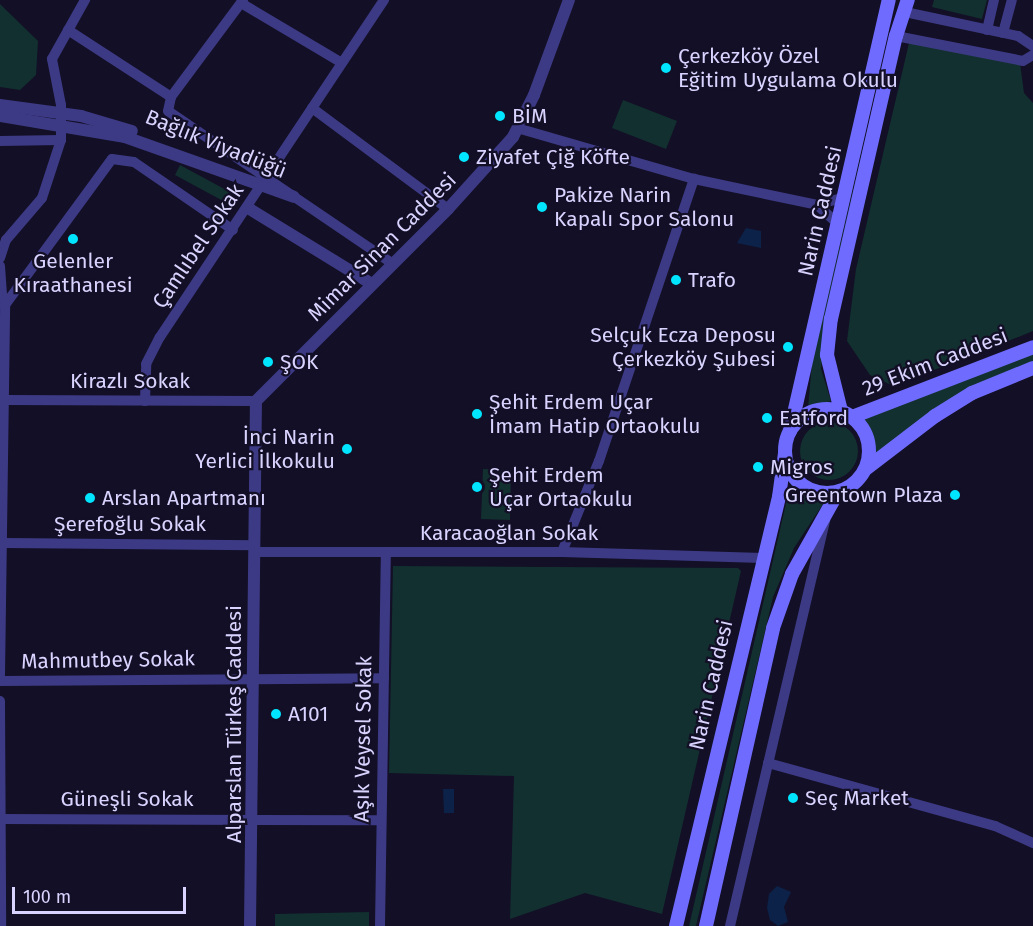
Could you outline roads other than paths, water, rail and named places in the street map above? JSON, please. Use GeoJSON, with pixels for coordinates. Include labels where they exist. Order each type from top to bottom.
{"type":"FeatureCollection","features":[{"type":"Feature","properties":{"kind":"main road","name":"Narin Caddesi"},"geometry":{"type":"LineString","coordinates":[[790,431],[889,0]]}},
{"type":"Feature","properties":{"kind":"main road","name":"Narin Caddesi"},"geometry":{"type":"LineString","coordinates":[[846,414],[826,356],[831,319],[896,36],[907,6]]}},
{"type":"Feature","properties":{"kind":"main road","name":"29 Ekim Caddesi"},"geometry":{"type":"LineString","coordinates":[[846,414],[1033,347]]}},
{"type":"Feature","properties":{"kind":"main road","name":"29 Ekim Caddesi"},"geometry":{"type":"LineString","coordinates":[[865,470],[935,416],[972,393],[1033,368]]}},
{"type":"Feature","properties":{"kind":"main road"},"geometry":{"type":"LineString","coordinates":[[706,926],[773,628],[792,574],[829,507],[838,492],[858,480],[869,459],[866,435],[846,414],[829,409],[806,414],[790,431],[785,453],[790,471],[802,485],[819,492],[838,492]]}},
{"type":"Feature","properties":{"kind":"main road","name":"Narin Caddesi"},"geometry":{"type":"LineString","coordinates":[[676,926],[779,497],[785,453]]}},
{"type":"Feature","properties":{"kind":"street"},"geometry":{"type":"LineString","coordinates":[[0,258],[6,240],[42,198],[61,140],[61,105],[52,59],[85,0]]}},
{"type":"Feature","properties":{"kind":"street","name":"Çamlıbel Sokak"},"geometry":{"type":"LineString","coordinates":[[145,401],[146,364],[160,337],[248,208],[384,0]]}},
{"type":"Feature","properties":{"kind":"street","name":"Mimar Sinan Caddesi"},"geometry":{"type":"LineString","coordinates":[[256,401],[448,209],[517,128],[534,95],[569,0]]}},
{"type":"Feature","properties":{"kind":"street"},"geometry":{"type":"LineString","coordinates":[[987,30],[994,0]]}},
{"type":"Feature","properties":{"kind":"street"},"geometry":{"type":"LineString","coordinates":[[1004,30],[1012,0]]}},
{"type":"Feature","properties":{"kind":"street"},"geometry":{"type":"LineString","coordinates":[[264,182],[168,111],[171,97],[242,1],[342,63]]}},
{"type":"Feature","properties":{"kind":"street"},"geometry":{"type":"LineString","coordinates":[[907,6],[987,30],[1004,30],[1033,46]]}},
{"type":"Feature","properties":{"kind":"street"},"geometry":{"type":"LineString","coordinates":[[68,30],[171,97]]}},
{"type":"Feature","properties":{"kind":"street"},"geometry":{"type":"LineString","coordinates":[[896,36],[1023,61],[1033,55]]}},
{"type":"Feature","properties":{"kind":"street","name":"Bağlık Viyadüğü"},"geometry":{"type":"LineString","coordinates":[[0,105],[81,116],[129,134]]}},
{"type":"Feature","properties":{"kind":"street"},"geometry":{"type":"LineString","coordinates":[[312,108],[448,209]]}},
{"type":"Feature","properties":{"kind":"street","name":"Bağlık Viyadüğü"},"geometry":{"type":"LineString","coordinates":[[0,116],[129,134],[194,151],[294,197]]}},
{"type":"Feature","properties":{"kind":"street"},"geometry":{"type":"LineString","coordinates":[[517,128],[694,179],[817,205],[845,197]]}},
{"type":"Feature","properties":{"kind":"street"},"geometry":{"type":"LineString","coordinates":[[0,141],[61,140]]}},
{"type":"Feature","properties":{"kind":"street"},"geometry":{"type":"LineString","coordinates":[[2,305],[112,159],[135,162],[233,230]]}},
{"type":"Feature","properties":{"kind":"street"},"geometry":{"type":"LineString","coordinates":[[562,552],[599,461],[694,179]]}},
{"type":"Feature","properties":{"kind":"street"},"geometry":{"type":"LineString","coordinates":[[294,197],[392,263]]}},
{"type":"Feature","properties":{"kind":"street"},"geometry":{"type":"LineString","coordinates":[[817,205],[839,225]]}},
{"type":"Feature","properties":{"kind":"street"},"geometry":{"type":"LineString","coordinates":[[248,208],[372,284]]}},
{"type":"Feature","properties":{"kind":"street"},"geometry":{"type":"LineString","coordinates":[[0,266],[3,400],[2,530],[5,543],[0,675]]}},
{"type":"Feature","properties":{"kind":"street","name":"Kirazlı Sokak"},"geometry":{"type":"LineString","coordinates":[[3,400],[256,401]]}},
{"type":"Feature","properties":{"kind":"street","name":"Alparslan Türkeş Caddesi"},"geometry":{"type":"LineString","coordinates":[[250,926],[254,819],[256,401]]}},
{"type":"Feature","properties":{"kind":"street"},"geometry":{"type":"LineString","coordinates":[[730,926],[829,507]]}},
{"type":"Feature","properties":{"kind":"street","name":"Şerefoğlu Sokak"},"geometry":{"type":"LineString","coordinates":[[5,543],[255,549]]}},
{"type":"Feature","properties":{"kind":"street","name":"Karacaoğlan Sokak"},"geometry":{"type":"LineString","coordinates":[[255,549],[386,553],[562,552],[763,558]]}},
{"type":"Feature","properties":{"kind":"street","name":"Aşık Veysel Sokak"},"geometry":{"type":"LineString","coordinates":[[380,926],[386,553]]}},
{"type":"Feature","properties":{"kind":"street","name":"Mahmutbey Sokak"},"geometry":{"type":"LineString","coordinates":[[0,681],[253,677],[384,678]]}},
{"type":"Feature","properties":{"kind":"street"},"geometry":{"type":"LineString","coordinates":[[0,701],[1,926]]}},
{"type":"Feature","properties":{"kind":"street"},"geometry":{"type":"LineString","coordinates":[[768,763],[994,826],[1033,843]]}},
{"type":"Feature","properties":{"kind":"street","name":"Güneşli Sokak"},"geometry":{"type":"LineString","coordinates":[[0,819],[380,820]]}},
{"type":"Feature","properties":{"kind":"water"},"geometry":{"type":"Polygon","coordinates":[[[746,228],[761,231],[761,248],[737,243],[746,228]]]}},
{"type":"Feature","properties":{"kind":"water"},"geometry":{"type":"Polygon","coordinates":[[[443,789],[454,789],[454,813],[444,813],[443,789]]]}},
{"type":"Feature","properties":{"kind":"water"},"geometry":{"type":"Polygon","coordinates":[[[777,886],[791,892],[784,907],[788,922],[778,926],[770,920],[767,908],[769,894],[777,886]]]}},
{"type":"Feature","properties":{"kind":"place","name":"Çerkezköy Özel Eğitim Uygulama Okulu"},"geometry":{"type":"Point","coordinates":[666,68]}},
{"type":"Feature","properties":{"kind":"place","name":"BİM"},"geometry":{"type":"Point","coordinates":[500,116]}},
{"type":"Feature","properties":{"kind":"place","name":"Ziyafet Çiğ Köfte"},"geometry":{"type":"Point","coordinates":[464,157]}},
{"type":"Feature","properties":{"kind":"place","name":"Pakize Narin Kapalı Spor Salonu"},"geometry":{"type":"Point","coordinates":[542,207]}},
{"type":"Feature","properties":{"kind":"place","name":"Gelenler Kıraathanesi"},"geometry":{"type":"Point","coordinates":[73,239]}},
{"type":"Feature","properties":{"kind":"place","name":"Trafo"},"geometry":{"type":"Point","coordinates":[676,280]}},
{"type":"Feature","properties":{"kind":"place","name":"Selçuk Ecza Deposu Çerkezköy Şubesi"},"geometry":{"type":"Point","coordinates":[788,347]}},
{"type":"Feature","properties":{"kind":"place","name":"ŞOK"},"geometry":{"type":"Point","coordinates":[268,362]}},
{"type":"Feature","properties":{"kind":"place","name":"Şehit Erdem Uçar İmam Hatip Ortaokulu"},"geometry":{"type":"Point","coordinates":[477,414]}},
{"type":"Feature","properties":{"kind":"place","name":"Eatford"},"geometry":{"type":"Point","coordinates":[767,418]}},
{"type":"Feature","properties":{"kind":"place","name":"İnci Narin Yerlici İlkokulu"},"geometry":{"type":"Point","coordinates":[347,449]}},
{"type":"Feature","properties":{"kind":"place","name":"Migros"},"geometry":{"type":"Point","coordinates":[758,467]}},
{"type":"Feature","properties":{"kind":"place","name":"Şehit Erdem Uçar Ortaokulu"},"geometry":{"type":"Point","coordinates":[477,487]}},
{"type":"Feature","properties":{"kind":"place","name":"Greentown Plaza"},"geometry":{"type":"Point","coordinates":[955,495]}},
{"type":"Feature","properties":{"kind":"place","name":"Arslan Apartmanı"},"geometry":{"type":"Point","coordinates":[90,498]}},
{"type":"Feature","properties":{"kind":"place","name":"A101"},"geometry":{"type":"Point","coordinates":[276,714]}},
{"type":"Feature","properties":{"kind":"place","name":"Seç Market"},"geometry":{"type":"Point","coordinates":[793,798]}}]}
